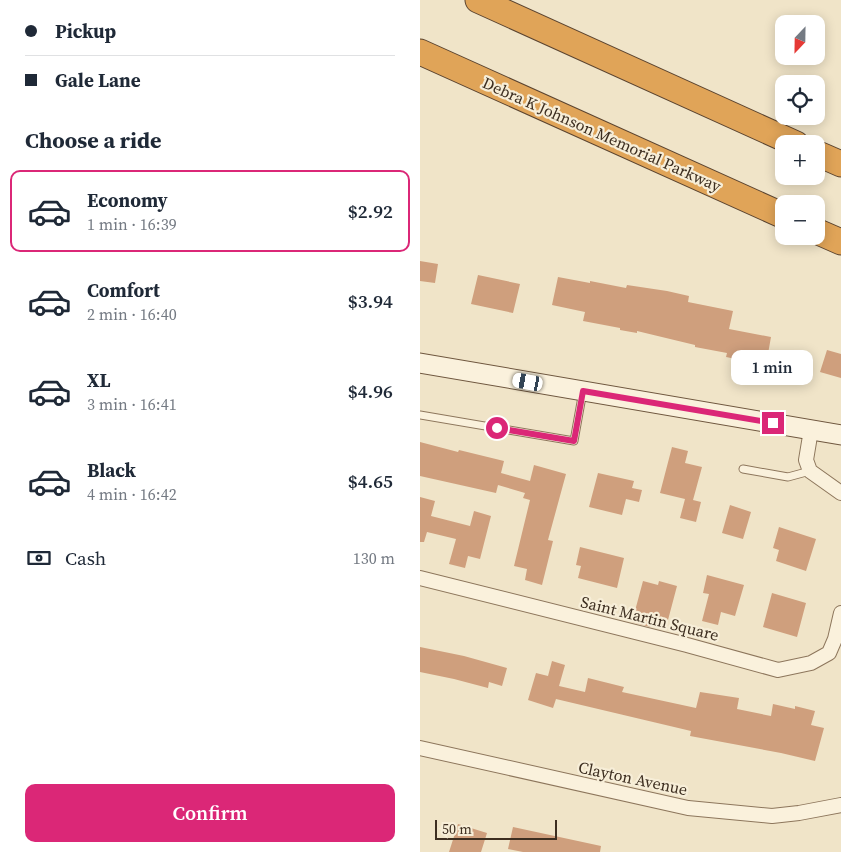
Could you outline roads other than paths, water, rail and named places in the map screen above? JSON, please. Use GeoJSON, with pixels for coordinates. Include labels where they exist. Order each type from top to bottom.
{"type":"FeatureCollection","features":[{"type":"Feature","properties":{"kind":"highway"},"geometry":{"type":"LineString","coordinates":[[478,0],[776,135]]}},
{"type":"Feature","properties":{"kind":"highway","name":"Debra K Johnson Memorial Parkway"},"geometry":{"type":"LineString","coordinates":[[420,52],[775,212]]}},
{"type":"Feature","properties":{"kind":"highway"},"geometry":{"type":"LineString","coordinates":[[825,157],[841,164]]}},
{"type":"Feature","properties":{"kind":"highway"},"geometry":{"type":"LineString","coordinates":[[825,234],[841,242]]}},
{"type":"Feature","properties":{"kind":"street"},"geometry":{"type":"LineString","coordinates":[[420,363],[841,435]]}},
{"type":"Feature","properties":{"kind":"street"},"geometry":{"type":"LineString","coordinates":[[811,430],[806,460],[810,471],[841,493]]}},
{"type":"Feature","properties":{"kind":"street","name":"Saint Martin Square"},"geometry":{"type":"LineString","coordinates":[[420,578],[687,645],[778,670],[811,663],[829,653],[835,640],[841,613]]}},
{"type":"Feature","properties":{"kind":"street","name":"Clayton Avenue"},"geometry":{"type":"LineString","coordinates":[[420,748],[688,808],[772,816],[841,805]]}},
{"type":"Feature","properties":{"kind":"lane"},"geometry":{"type":"LineString","coordinates":[[420,415],[574,441],[583,391]]}},
{"type":"Feature","properties":{"kind":"lane"},"geometry":{"type":"LineString","coordinates":[[743,469],[788,477],[810,471]]}}]}
